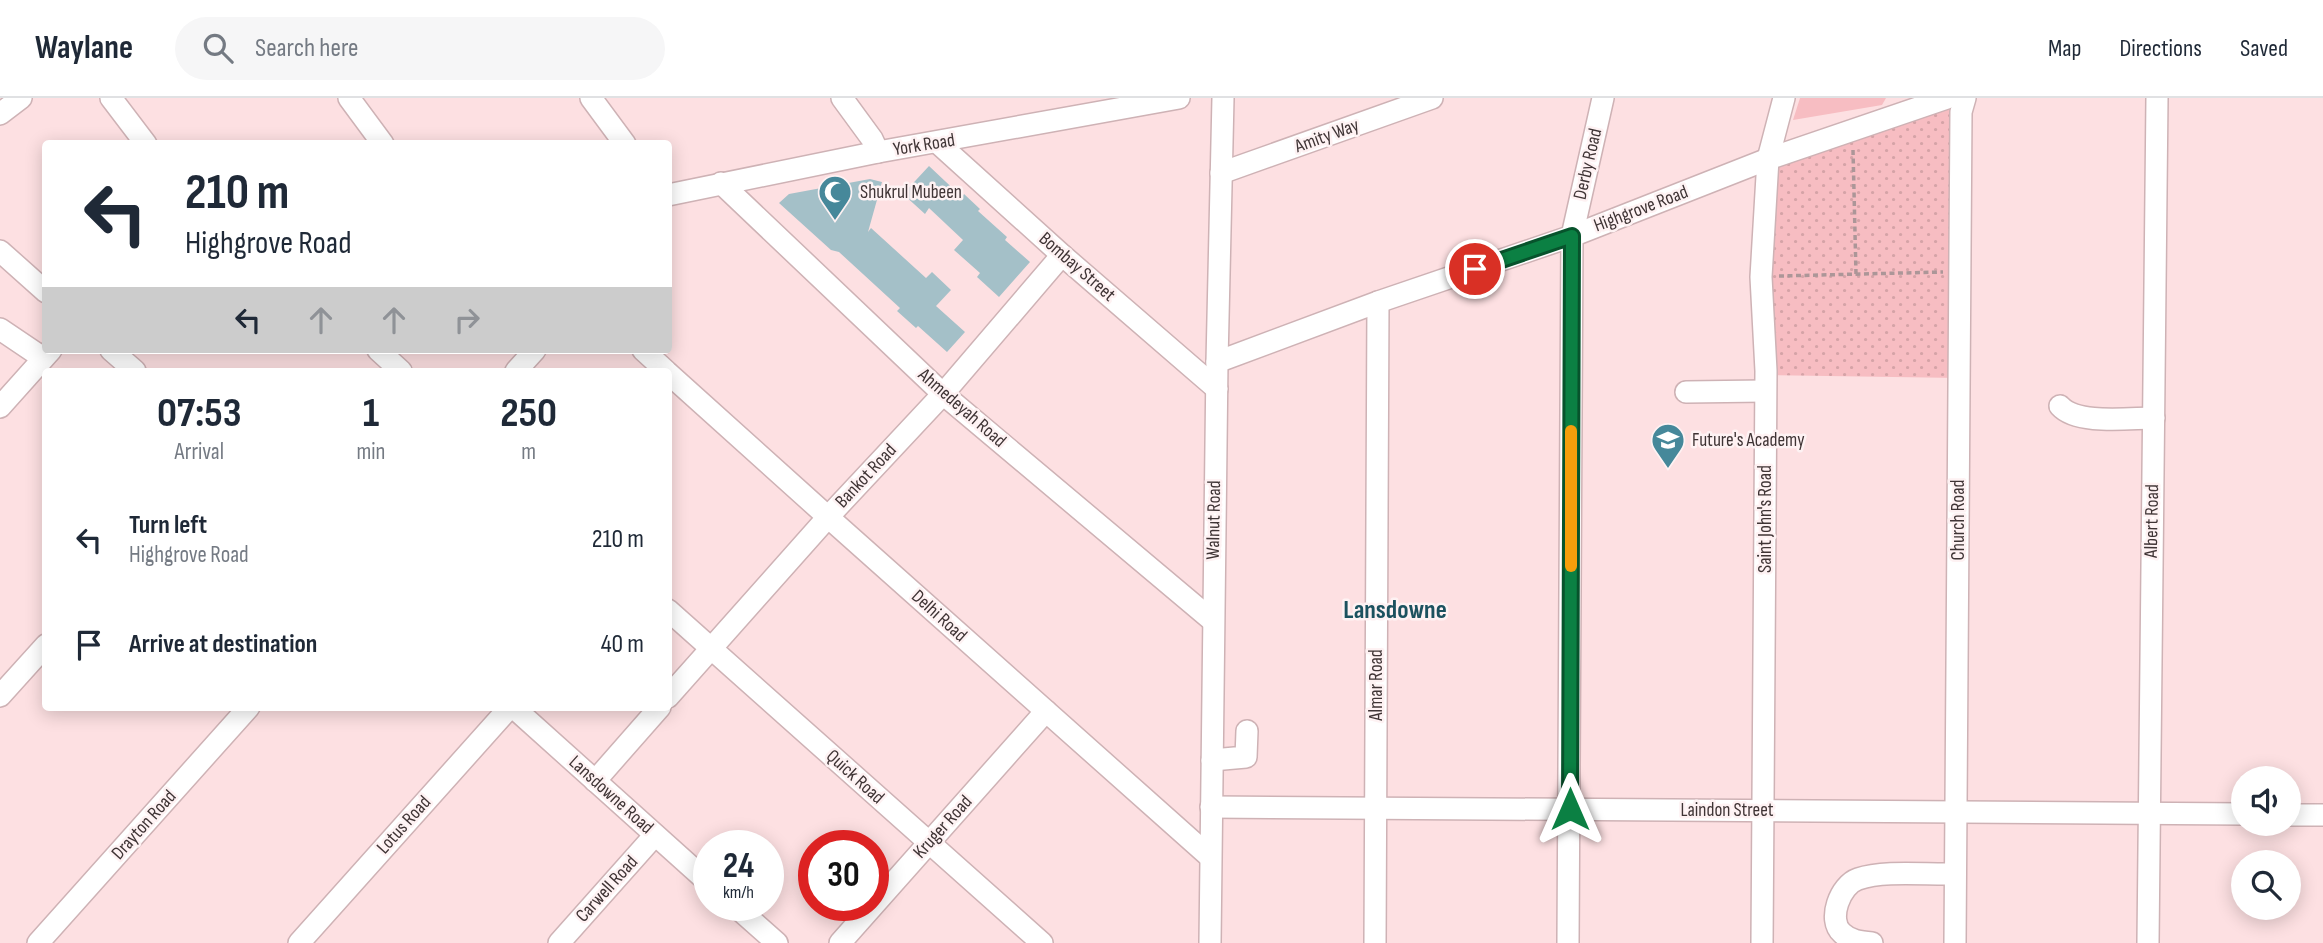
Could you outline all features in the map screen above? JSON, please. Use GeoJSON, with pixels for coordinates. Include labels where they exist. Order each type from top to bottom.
{"type":"FeatureCollection","features":[{"type":"Feature","properties":{"kind":"street"},"geometry":{"type":"LineString","coordinates":[[0,114],[21,98]]}},
{"type":"Feature","properties":{"kind":"street"},"geometry":{"type":"LineString","coordinates":[[111,98],[143,140]]}},
{"type":"Feature","properties":{"kind":"street"},"geometry":{"type":"LineString","coordinates":[[349,98],[380,140]]}},
{"type":"Feature","properties":{"kind":"street"},"geometry":{"type":"LineString","coordinates":[[591,98],[622,140]]}},
{"type":"Feature","properties":{"kind":"street"},"geometry":{"type":"LineString","coordinates":[[842,98],[872,139],[878,152]]}},
{"type":"Feature","properties":{"kind":"street","name":"York Road"},"geometry":{"type":"LineString","coordinates":[[672,194],[878,152],[938,143],[1113,104],[1179,98]]}},
{"type":"Feature","properties":{"kind":"street","name":"Walnut Road"},"geometry":{"type":"LineString","coordinates":[[1210,943],[1223,98]]}},
{"type":"Feature","properties":{"kind":"street","name":"Amity Way"},"geometry":{"type":"LineString","coordinates":[[1221,173],[1432,98]]}},
{"type":"Feature","properties":{"kind":"street","name":"Derby Road"},"geometry":{"type":"LineString","coordinates":[[1569,943],[1572,236],[1603,98]]}},
{"type":"Feature","properties":{"kind":"street","name":"Saint John's Road"},"geometry":{"type":"LineString","coordinates":[[1762,943],[1765,391],[1761,276],[1768,159],[1784,98]]}},
{"type":"Feature","properties":{"kind":"street","name":"Highgrove Road"},"geometry":{"type":"LineString","coordinates":[[1217,362],[1378,302],[1572,236],[1768,159],[1947,98]]}},
{"type":"Feature","properties":{"kind":"street","name":"Church Road"},"geometry":{"type":"LineString","coordinates":[[1955,943],[1961,112],[1965,98]]}},
{"type":"Feature","properties":{"kind":"street","name":"Albert Road"},"geometry":{"type":"LineString","coordinates":[[2148,943],[2157,98]]}},
{"type":"Feature","properties":{"kind":"street","name":"Bombay Street"},"geometry":{"type":"LineString","coordinates":[[938,143],[1217,389]]}},
{"type":"Feature","properties":{"kind":"street","name":"Ahmedeyah Road"},"geometry":{"type":"LineString","coordinates":[[721,183],[943,394],[1213,621]]}},
{"type":"Feature","properties":{"kind":"street"},"geometry":{"type":"LineString","coordinates":[[0,251],[42,288]]}},
{"type":"Feature","properties":{"kind":"street","name":"Bankot Road"},"geometry":{"type":"LineString","coordinates":[[672,693],[828,517],[943,394],[1062,255]]}},
{"type":"Feature","properties":{"kind":"street","name":"Almar Road"},"geometry":{"type":"LineString","coordinates":[[1375,943],[1378,302]]}},
{"type":"Feature","properties":{"kind":"street"},"geometry":{"type":"LineString","coordinates":[[0,329],[42,351]]}},
{"type":"Feature","properties":{"kind":"street"},"geometry":{"type":"LineString","coordinates":[[0,407],[47,354]]}},
{"type":"Feature","properties":{"kind":"street"},"geometry":{"type":"LineString","coordinates":[[116,354],[132,368]]}},
{"type":"Feature","properties":{"kind":"street"},"geometry":{"type":"LineString","coordinates":[[382,354],[398,368]]}},
{"type":"Feature","properties":{"kind":"street"},"geometry":{"type":"LineString","coordinates":[[519,368],[531,354]]}},
{"type":"Feature","properties":{"kind":"street","name":"Delhi Road"},"geometry":{"type":"LineString","coordinates":[[647,354],[663,368]]}},
{"type":"Feature","properties":{"kind":"street","name":"Delhi Road"},"geometry":{"type":"LineString","coordinates":[[672,377],[1210,856]]}},
{"type":"Feature","properties":{"kind":"street"},"geometry":{"type":"LineString","coordinates":[[1686,392],[1765,391]]}},
{"type":"Feature","properties":{"kind":"street"},"geometry":{"type":"LineString","coordinates":[[2060,406],[2064,411],[2080,417],[2154,418]]}},
{"type":"Feature","properties":{"kind":"street","name":"Quick Road"},"geometry":{"type":"LineString","coordinates":[[672,614],[1042,943]]}},
{"type":"Feature","properties":{"kind":"street"},"geometry":{"type":"LineString","coordinates":[[0,696],[42,649]]}},
{"type":"Feature","properties":{"kind":"street","name":"Drayton Road"},"geometry":{"type":"LineString","coordinates":[[38,943],[245,711]]}},
{"type":"Feature","properties":{"kind":"street","name":"Lotus Road"},"geometry":{"type":"LineString","coordinates":[[299,943],[507,711]]}},
{"type":"Feature","properties":{"kind":"street","name":"Lansdowne Road"},"geometry":{"type":"LineString","coordinates":[[516,711],[693,869]]}},
{"type":"Feature","properties":{"kind":"street"},"geometry":{"type":"LineString","coordinates":[[595,781],[656,711]]}},
{"type":"Feature","properties":{"kind":"street","name":"Kruger Road"},"geometry":{"type":"LineString","coordinates":[[840,943],[1046,711]]}},
{"type":"Feature","properties":{"kind":"street"},"geometry":{"type":"LineString","coordinates":[[1212,760],[1246,757],[1247,731]]}},
{"type":"Feature","properties":{"kind":"street","name":"Laindon Street"},"geometry":{"type":"LineString","coordinates":[[1212,807],[2231,814]]}},
{"type":"Feature","properties":{"kind":"street"},"geometry":{"type":"LineString","coordinates":[[2301,815],[2323,815]]}},
{"type":"Feature","properties":{"kind":"street","name":"Carwell Road"},"geometry":{"type":"LineString","coordinates":[[559,943],[656,835]]}},
{"type":"Feature","properties":{"kind":"street"},"geometry":{"type":"LineString","coordinates":[[1872,943],[1849,938],[1841,933],[1837,926],[1838,899],[1848,883],[1881,875],[1955,874]]}},
{"type":"Feature","properties":{"kind":"street"},"geometry":{"type":"LineString","coordinates":[[752,921],[776,943]]}},
{"type":"Feature","properties":{"kind":"path"},"geometry":{"type":"LineString","coordinates":[[1852,131],[1856,274]]}},
{"type":"Feature","properties":{"kind":"path"},"geometry":{"type":"LineString","coordinates":[[1761,276],[1946,272]]}},
{"type":"Feature","properties":{"kind":"shaded area"},"geometry":{"type":"Polygon","coordinates":[[[1800,98],[1886,98],[1882,105],[1793,120],[1800,98]]]}},
{"type":"Feature","properties":{"kind":"shaded area"},"geometry":{"type":"Polygon","coordinates":[[[1965,98],[1959,378],[1761,375],[1763,161],[1965,98]]]}},
{"type":"Feature","properties":{"kind":"building"},"geometry":{"type":"Polygon","coordinates":[[[929,166],[962,197],[964,194],[980,209],[978,211],[1007,237],[1005,240],[1030,262],[999,297],[977,277],[980,273],[954,250],[963,240],[929,208],[925,214],[903,194],[929,166]]]}},
{"type":"Feature","properties":{"kind":"building"},"geometry":{"type":"Polygon","coordinates":[[[870,179],[882,182],[868,232],[871,228],[926,278],[932,272],[951,290],[936,306],[965,332],[947,352],[897,311],[900,308],[839,252],[831,250],[779,203],[789,194],[870,179]]]}},
{"type":"Feature","properties":{"kind":"slow traffic"},"geometry":{"type":"LineString","coordinates":[[1571,431],[1571,566]]}},
{"type":"Feature","properties":{"kind":"place","name":"Shukrul Mubeen"},"geometry":{"type":"Point","coordinates":[835,222]}},
{"type":"Feature","properties":{"kind":"place","name":"Future's Academy"},"geometry":{"type":"Point","coordinates":[1668,470]}},
{"type":"Feature","properties":{"kind":"district","name":"Lansdowne"},"geometry":{"type":"Point","coordinates":[1395,610]}},
{"type":"Feature","properties":{"kind":"route"},"geometry":{"type":"LineString","coordinates":[[1475,269],[1572,236],[1570,809]]}}]}
